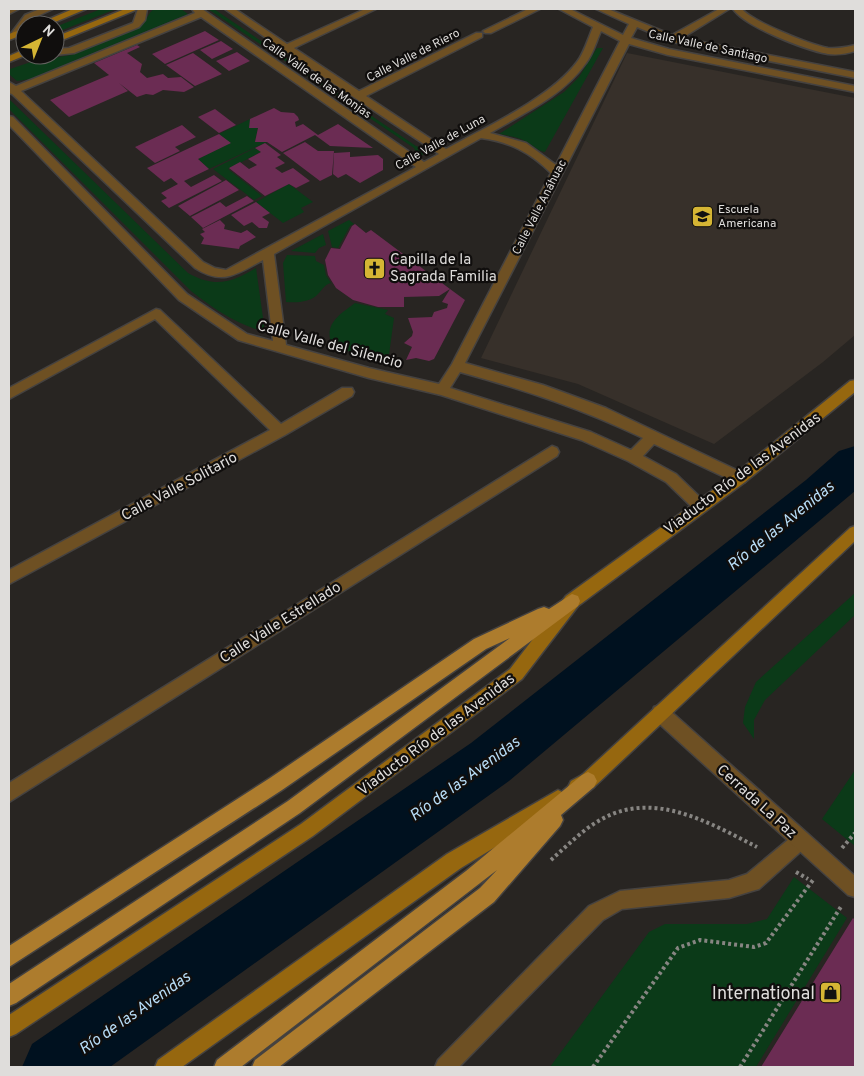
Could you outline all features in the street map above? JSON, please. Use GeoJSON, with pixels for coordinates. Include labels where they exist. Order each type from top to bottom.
{"type":"FeatureCollection","features":[{"type":"Feature","properties":{"kind":"main road"},"geometry":{"type":"LineString","coordinates":[[65,15],[81,9]]}},
{"type":"Feature","properties":{"kind":"main road"},"geometry":{"type":"LineString","coordinates":[[65,36],[133,9]]}},
{"type":"Feature","properties":{"kind":"main road","name":"Viaducto Río de las Avenidas"},"geometry":{"type":"LineString","coordinates":[[9,1027],[307,830],[516,674],[572,601],[740,478],[855,385]]}},
{"type":"Feature","properties":{"kind":"main road"},"geometry":{"type":"LineString","coordinates":[[224,1067],[473,878],[588,781],[855,532]]}},
{"type":"Feature","properties":{"kind":"main road"},"geometry":{"type":"LineString","coordinates":[[9,957],[276,784],[480,644],[572,601]]}},
{"type":"Feature","properties":{"kind":"main road"},"geometry":{"type":"LineString","coordinates":[[9,996],[294,807],[572,601]]}},
{"type":"Feature","properties":{"kind":"main road"},"geometry":{"type":"LineString","coordinates":[[165,1067],[454,861],[588,781]]}},
{"type":"Feature","properties":{"kind":"main road"},"geometry":{"type":"LineString","coordinates":[[262,1067],[487,895],[588,781]]}},
{"type":"Feature","properties":{"kind":"street"},"geometry":{"type":"LineString","coordinates":[[9,11],[14,9]]}},
{"type":"Feature","properties":{"kind":"street"},"geometry":{"type":"LineString","coordinates":[[12,36],[28,17],[48,9]]}},
{"type":"Feature","properties":{"kind":"street"},"geometry":{"type":"LineString","coordinates":[[65,51],[71,51],[136,25],[140,20],[142,9]]}},
{"type":"Feature","properties":{"kind":"street","name":"Calle Valle de las Monjas"},"geometry":{"type":"LineString","coordinates":[[229,9],[446,154]]}},
{"type":"Feature","properties":{"kind":"street"},"geometry":{"type":"LineString","coordinates":[[286,48],[372,9]]}},
{"type":"Feature","properties":{"kind":"street","name":"Calle Valle de Riero"},"geometry":{"type":"LineString","coordinates":[[358,96],[484,33],[523,11],[535,9]]}},
{"type":"Feature","properties":{"kind":"street","name":"Calle Valle de Santiago"},"geometry":{"type":"LineString","coordinates":[[563,9],[626,40],[699,59],[855,89]]}},
{"type":"Feature","properties":{"kind":"street","name":"Calle Valle de Santiago"},"geometry":{"type":"LineString","coordinates":[[601,9],[634,24],[673,38],[855,76]]}},
{"type":"Feature","properties":{"kind":"street"},"geometry":{"type":"LineString","coordinates":[[673,38],[725,9]]}},
{"type":"Feature","properties":{"kind":"street","name":"Calle Valle de Santiago"},"geometry":{"type":"LineString","coordinates":[[738,9],[742,16],[818,50],[837,53],[855,48]]}},
{"type":"Feature","properties":{"kind":"street"},"geometry":{"type":"LineString","coordinates":[[199,11],[11,88],[205,270],[219,274],[228,274],[268,252],[280,348]]}},
{"type":"Feature","properties":{"kind":"street","name":"Calle Valle de las Monjas"},"geometry":{"type":"LineString","coordinates":[[199,11],[424,167]]}},
{"type":"Feature","properties":{"kind":"street","name":"Calle Valle Anáhuac"},"geometry":{"type":"LineString","coordinates":[[442,390],[457,366],[634,24]]}},
{"type":"Feature","properties":{"kind":"street","name":"Calle Valle de Luna"},"geometry":{"type":"LineString","coordinates":[[268,252],[424,167],[546,96],[568,79],[583,61],[598,27]]}},
{"type":"Feature","properties":{"kind":"street","name":"Calle Valle del Silencio"},"geometry":{"type":"LineString","coordinates":[[9,119],[183,297],[243,337],[369,373],[442,390],[586,436],[633,457],[671,478],[700,506]]}},
{"type":"Feature","properties":{"kind":"street"},"geometry":{"type":"LineString","coordinates":[[480,135],[502,138],[523,144],[539,154],[557,172]]}},
{"type":"Feature","properties":{"kind":"street"},"geometry":{"type":"LineString","coordinates":[[9,394],[156,313],[280,431]]}},
{"type":"Feature","properties":{"kind":"street"},"geometry":{"type":"LineString","coordinates":[[457,366],[538,389],[601,412],[740,478]]}},
{"type":"Feature","properties":{"kind":"street","name":"Calle Valle Solitario"},"geometry":{"type":"LineString","coordinates":[[9,577],[280,431],[347,392]]}},
{"type":"Feature","properties":{"kind":"street"},"geometry":{"type":"LineString","coordinates":[[633,457],[653,436]]}},
{"type":"Feature","properties":{"kind":"street","name":"Calle Valle Estrellado"},"geometry":{"type":"LineString","coordinates":[[9,792],[552,452]]}},
{"type":"Feature","properties":{"kind":"street","name":"Cerrada La Paz"},"geometry":{"type":"LineString","coordinates":[[660,713],[854,887]]}},
{"type":"Feature","properties":{"kind":"street"},"geometry":{"type":"LineString","coordinates":[[445,1067],[596,913],[620,900],[729,889],[752,882],[801,840]]}},
{"type":"Feature","properties":{"kind":"path"},"geometry":{"type":"LineString","coordinates":[[548,862],[602,819],[626,808],[644,806],[672,810],[716,827],[777,860],[820,887]]}},
{"type":"Feature","properties":{"kind":"path"},"geometry":{"type":"LineString","coordinates":[[593,1067],[678,948],[700,940],[754,947],[766,944],[812,882],[855,833]]}},
{"type":"Feature","properties":{"kind":"path"},"geometry":{"type":"LineString","coordinates":[[740,1067],[854,887]]}},
{"type":"Feature","properties":{"kind":"path"},"geometry":{"type":"LineString","coordinates":[[835,898],[843,904]]}},
{"type":"Feature","properties":{"kind":"shaded area","name":"Escuela Americana"},"geometry":{"type":"Polygon","coordinates":[[[627,53],[855,98],[855,335],[823,362],[714,444],[578,384],[481,358],[627,53]]]}},
{"type":"Feature","properties":{"kind":"green space"},"geometry":{"type":"Polygon","coordinates":[[[101,9],[116,9],[65,29],[65,23],[101,9]]]}},
{"type":"Feature","properties":{"kind":"green space"},"geometry":{"type":"Polygon","coordinates":[[[154,9],[181,9],[188,14],[65,65],[65,56],[142,25],[154,9]]]}},
{"type":"Feature","properties":{"kind":"green space"},"geometry":{"type":"Polygon","coordinates":[[[208,9],[214,9],[416,146],[430,151],[418,157],[414,148],[208,9]]]}},
{"type":"Feature","properties":{"kind":"green space"},"geometry":{"type":"Polygon","coordinates":[[[597,48],[603,48],[545,152],[520,139],[499,134],[564,92],[579,77],[597,48]]]}},
{"type":"Feature","properties":{"kind":"green space"},"geometry":{"type":"Polygon","coordinates":[[[22,65],[64,65],[30,79],[17,81],[10,75],[10,69],[22,65]]]}},
{"type":"Feature","properties":{"kind":"green space"},"geometry":{"type":"Polygon","coordinates":[[[9,99],[188,273],[206,281],[223,282],[239,277],[256,268],[265,332],[244,325],[208,304],[191,291],[9,109],[9,99]]]}},
{"type":"Feature","properties":{"kind":"green space"},"geometry":{"type":"Polygon","coordinates":[[[250,119],[258,128],[255,141],[267,142],[209,169],[198,159],[230,143],[219,134],[250,119]]]}},
{"type":"Feature","properties":{"kind":"green space"},"geometry":{"type":"Polygon","coordinates":[[[255,148],[261,152],[228,169],[262,196],[254,200],[213,169],[255,148]]]}},
{"type":"Feature","properties":{"kind":"green space"},"geometry":{"type":"Polygon","coordinates":[[[289,184],[313,202],[301,208],[304,212],[283,223],[256,202],[289,184]]]}},
{"type":"Feature","properties":{"kind":"green space"},"geometry":{"type":"Polygon","coordinates":[[[349,220],[354,224],[350,226],[338,248],[332,247],[328,231],[349,220]]]}},
{"type":"Feature","properties":{"kind":"green space"},"geometry":{"type":"Polygon","coordinates":[[[323,234],[326,245],[319,248],[315,253],[291,251],[323,234]]]}},
{"type":"Feature","properties":{"kind":"green space"},"geometry":{"type":"Polygon","coordinates":[[[287,255],[315,256],[316,261],[324,265],[326,275],[331,283],[325,286],[312,299],[286,302],[283,263],[287,255]]]}},
{"type":"Feature","properties":{"kind":"green space"},"geometry":{"type":"Polygon","coordinates":[[[355,303],[388,310],[385,314],[394,318],[388,362],[333,347],[330,333],[334,321],[355,303]]]}},
{"type":"Feature","properties":{"kind":"green space"},"geometry":{"type":"Polygon","coordinates":[[[855,593],[855,615],[765,700],[754,720],[754,739],[743,723],[745,707],[756,682],[855,593]]]}},
{"type":"Feature","properties":{"kind":"green space"},"geometry":{"type":"Polygon","coordinates":[[[855,770],[855,846],[822,819],[855,770]]]}},
{"type":"Feature","properties":{"kind":"green space"},"geometry":{"type":"Polygon","coordinates":[[[794,877],[847,918],[756,1067],[550,1067],[649,932],[665,924],[747,924],[767,919],[794,877]]]}},
{"type":"Feature","properties":{"kind":"building"},"geometry":{"type":"Polygon","coordinates":[[[205,31],[219,40],[165,64],[152,54],[205,31]]]}},
{"type":"Feature","properties":{"kind":"building"},"geometry":{"type":"Polygon","coordinates":[[[221,41],[233,49],[212,59],[200,50],[221,41]]]}},
{"type":"Feature","properties":{"kind":"building"},"geometry":{"type":"Polygon","coordinates":[[[137,45],[140,47],[127,53],[142,64],[140,72],[147,78],[163,74],[168,78],[181,77],[194,87],[184,92],[163,90],[153,95],[146,94],[137,97],[119,83],[128,91],[69,117],[50,100],[109,75],[94,63],[137,45]]]}},
{"type":"Feature","properties":{"kind":"building"},"geometry":{"type":"Polygon","coordinates":[[[237,52],[250,61],[229,71],[216,61],[237,52]]]}},
{"type":"Feature","properties":{"kind":"building"},"geometry":{"type":"Polygon","coordinates":[[[193,53],[222,74],[195,86],[166,65],[193,53]]]}},
{"type":"Feature","properties":{"kind":"building"},"geometry":{"type":"Polygon","coordinates":[[[274,108],[281,112],[294,113],[299,120],[295,122],[296,127],[303,124],[318,135],[338,124],[373,148],[330,146],[315,135],[282,152],[267,142],[255,142],[258,128],[249,128],[250,119],[274,108]]]}},
{"type":"Feature","properties":{"kind":"building"},"geometry":{"type":"Polygon","coordinates":[[[215,109],[236,125],[219,133],[198,117],[215,109]]]}},
{"type":"Feature","properties":{"kind":"building"},"geometry":{"type":"Polygon","coordinates":[[[182,125],[196,137],[175,147],[180,151],[155,163],[135,147],[182,125]]]}},
{"type":"Feature","properties":{"kind":"building"},"geometry":{"type":"Polygon","coordinates":[[[219,134],[231,143],[198,159],[209,169],[184,181],[191,187],[214,175],[222,181],[169,208],[161,201],[167,198],[161,193],[178,184],[171,178],[164,182],[147,168],[219,134]]]}},
{"type":"Feature","properties":{"kind":"building"},"geometry":{"type":"Polygon","coordinates":[[[305,142],[318,151],[334,151],[332,175],[320,181],[283,153],[305,142]]]}},
{"type":"Feature","properties":{"kind":"building"},"geometry":{"type":"Polygon","coordinates":[[[265,143],[281,155],[277,157],[285,163],[275,168],[282,173],[293,168],[310,181],[296,188],[289,184],[265,196],[229,168],[240,162],[249,169],[257,165],[248,159],[261,152],[255,148],[265,143]]]}},
{"type":"Feature","properties":{"kind":"building"},"geometry":{"type":"Polygon","coordinates":[[[350,152],[350,157],[378,155],[383,159],[383,170],[360,183],[346,174],[338,178],[333,174],[334,153],[350,152]]]}},
{"type":"Feature","properties":{"kind":"building"},"geometry":{"type":"Polygon","coordinates":[[[226,180],[239,190],[190,216],[178,206],[226,180]]]}},
{"type":"Feature","properties":{"kind":"building"},"geometry":{"type":"Polygon","coordinates":[[[247,196],[254,201],[203,228],[191,217],[220,202],[226,207],[247,196]]]}},
{"type":"Feature","properties":{"kind":"building"},"geometry":{"type":"Polygon","coordinates":[[[256,202],[270,213],[262,217],[269,222],[267,228],[259,228],[252,222],[244,226],[231,215],[256,202]]]}},
{"type":"Feature","properties":{"kind":"building"},"geometry":{"type":"Polygon","coordinates":[[[220,220],[225,225],[224,229],[241,233],[247,230],[256,237],[240,246],[239,249],[201,244],[204,238],[200,234],[205,232],[202,229],[220,220]]]}},
{"type":"Feature","properties":{"kind":"building","name":"Capilla de la Sagrada Familia"},"geometry":{"type":"Polygon","coordinates":[[[355,224],[366,233],[371,230],[450,289],[439,296],[404,297],[404,307],[378,307],[353,300],[336,288],[328,275],[325,260],[331,248],[340,249],[352,226],[355,224]]]}},
{"type":"Feature","properties":{"kind":"building"},"geometry":{"type":"Polygon","coordinates":[[[450,289],[465,300],[434,359],[429,361],[416,358],[406,360],[412,347],[404,343],[412,336],[413,332],[408,318],[432,317],[434,312],[447,308],[448,304],[442,302],[450,289]]]}},
{"type":"Feature","properties":{"kind":"building","name":"International"},"geometry":{"type":"Polygon","coordinates":[[[853,918],[855,920],[855,1067],[761,1067],[853,918]]]}},
{"type":"Feature","properties":{"kind":"waterway","name":"Río de las Avenidas"},"geometry":{"type":"LineString","coordinates":[[55,1067],[490,762],[822,493],[855,464]]}},
{"type":"Feature","properties":{"kind":"place","name":"Escuela Americana"},"geometry":{"type":"Point","coordinates":[702,216]}},
{"type":"Feature","properties":{"kind":"place","name":"Capilla de la Sagrada Familia"},"geometry":{"type":"Point","coordinates":[374,268]}},
{"type":"Feature","properties":{"kind":"place","name":"International"},"geometry":{"type":"Point","coordinates":[831,993]}}]}
